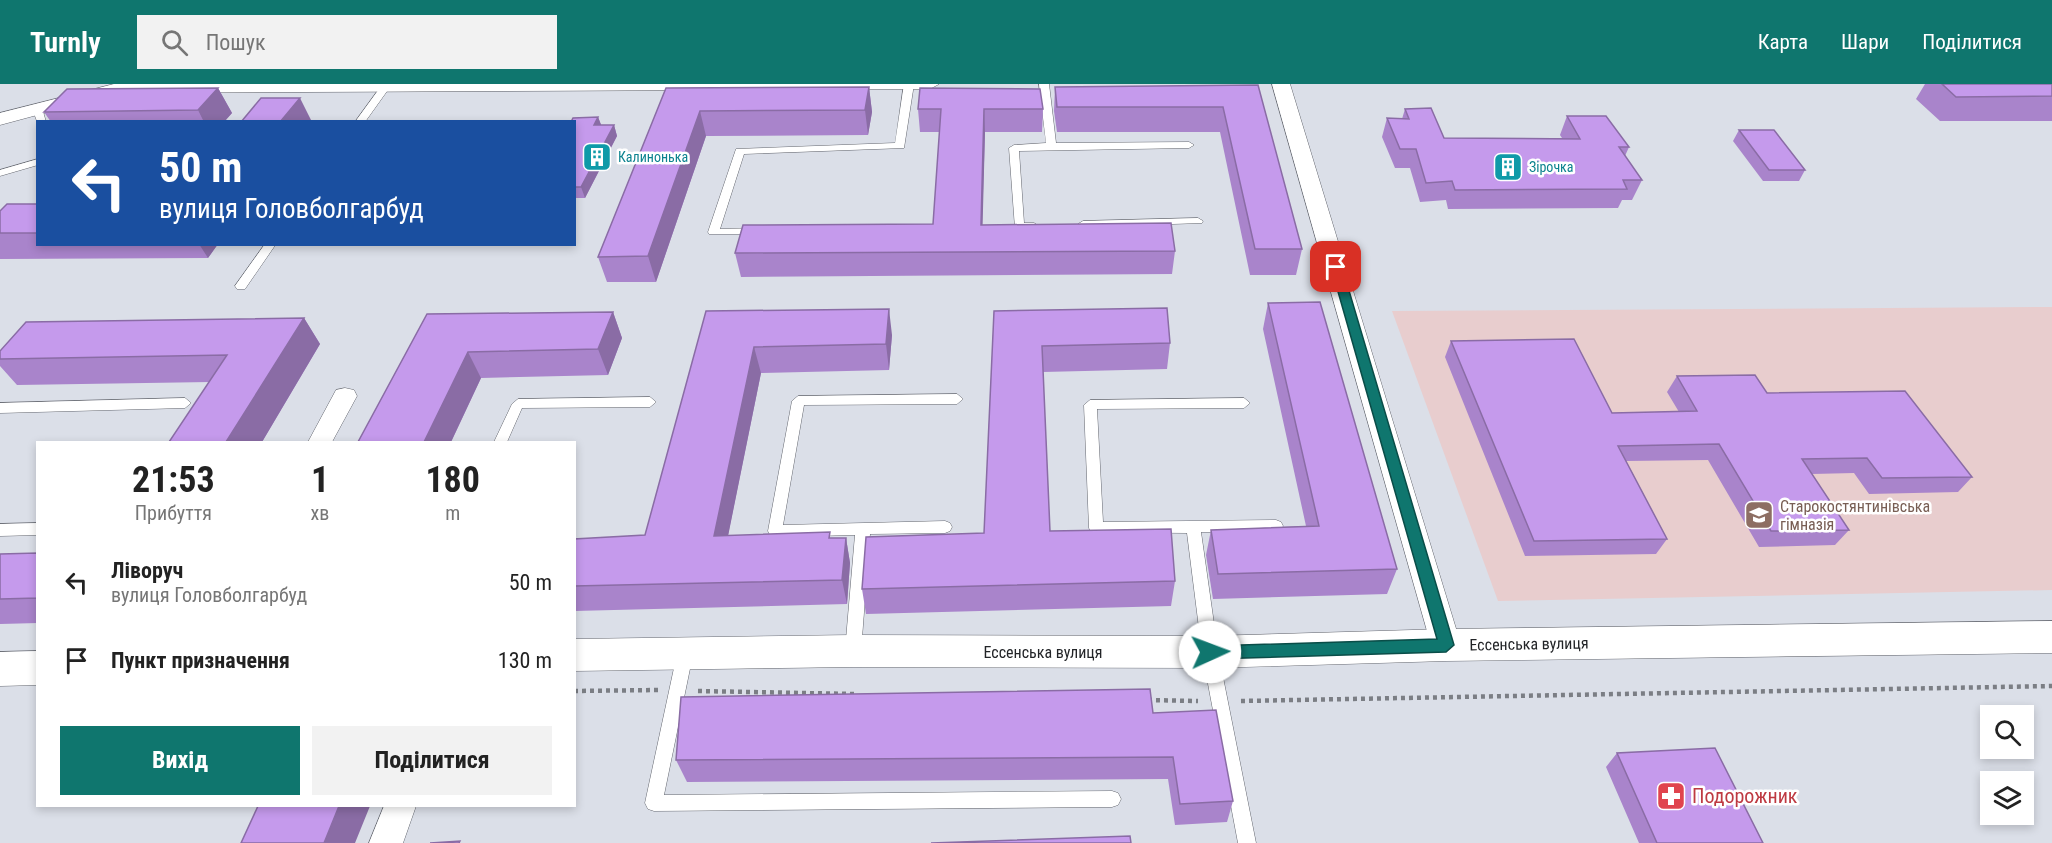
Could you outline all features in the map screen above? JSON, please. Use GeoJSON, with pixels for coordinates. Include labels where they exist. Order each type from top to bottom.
{"type":"FeatureCollection","features":[{"type":"Feature","properties":{"kind":"street"},"geometry":{"type":"LineString","coordinates":[[0,119],[39,115],[118,88],[930,84]]}},
{"type":"Feature","properties":{"kind":"street"},"geometry":{"type":"LineString","coordinates":[[1281,84],[1446,645]]}},
{"type":"Feature","properties":{"kind":"street"},"geometry":{"type":"LineString","coordinates":[[321,441],[345,396]]}},
{"type":"Feature","properties":{"kind":"street","name":"Ессенська вулиця"},"geometry":{"type":"LineString","coordinates":[[576,655],[853,651],[1210,652],[1446,645],[2052,637]]}},
{"type":"Feature","properties":{"kind":"street"},"geometry":{"type":"LineString","coordinates":[[0,669],[36,668]]}},
{"type":"Feature","properties":{"kind":"street"},"geometry":{"type":"LineString","coordinates":[[386,843],[400,807]]}},
{"type":"Feature","properties":{"kind":"lane"},"geometry":{"type":"LineString","coordinates":[[772,230],[713,232],[740,151],[900,146],[909,84]]}},
{"type":"Feature","properties":{"kind":"lane"},"geometry":{"type":"LineString","coordinates":[[1044,84],[1051,146]]}},
{"type":"Feature","properties":{"kind":"lane"},"geometry":{"type":"LineString","coordinates":[[361,120],[385,87]]}},
{"type":"Feature","properties":{"kind":"lane"},"geometry":{"type":"LineString","coordinates":[[1043,225],[1019,226],[1014,148],[1189,145]]}},
{"type":"Feature","properties":{"kind":"lane"},"geometry":{"type":"LineString","coordinates":[[0,173],[36,163]]}},
{"type":"Feature","properties":{"kind":"lane"},"geometry":{"type":"LineString","coordinates":[[1067,225],[1198,221]]}},
{"type":"Feature","properties":{"kind":"lane"},"geometry":{"type":"LineString","coordinates":[[242,286],[270,246]]}},
{"type":"Feature","properties":{"kind":"lane"},"geometry":{"type":"LineString","coordinates":[[945,527],[775,531],[798,401],[957,399]]}},
{"type":"Feature","properties":{"kind":"lane"},"geometry":{"type":"LineString","coordinates":[[501,441],[518,404],[650,402]]}},
{"type":"Feature","properties":{"kind":"lane"},"geometry":{"type":"LineString","coordinates":[[0,408],[185,403]]}},
{"type":"Feature","properties":{"kind":"lane"},"geometry":{"type":"LineString","coordinates":[[1244,403],[1090,405],[1096,528],[1276,526]]}},
{"type":"Feature","properties":{"kind":"lane"},"geometry":{"type":"LineString","coordinates":[[1193,526],[1210,652],[1248,843]]}},
{"type":"Feature","properties":{"kind":"lane"},"geometry":{"type":"LineString","coordinates":[[0,530],[36,529]]}},
{"type":"Feature","properties":{"kind":"lane"},"geometry":{"type":"LineString","coordinates":[[853,651],[863,529]]}},
{"type":"Feature","properties":{"kind":"lane"},"geometry":{"type":"LineString","coordinates":[[685,654],[654,803],[1112,799]]}},
{"type":"Feature","properties":{"kind":"path"},"geometry":{"type":"LineString","coordinates":[[1137,700],[1220,702],[2052,686]]}},
{"type":"Feature","properties":{"kind":"path"},"geometry":{"type":"LineString","coordinates":[[576,691],[677,690],[866,694]]}},
{"type":"Feature","properties":{"kind":"shaded area","name":"Старокостянтинівська гімназія"},"geometry":{"type":"Polygon","coordinates":[[[2052,307],[2052,590],[1498,601],[1392,311],[2052,307]]]}},
{"type":"Feature","properties":{"kind":"building"},"geometry":{"type":"Polygon","coordinates":[[[1942,84],[2052,84],[2052,96],[1956,97],[1942,84]]]}},
{"type":"Feature","properties":{"kind":"building"},"geometry":{"type":"Polygon","coordinates":[[[1258,85],[1302,249],[1255,249],[1223,107],[1057,107],[1055,87],[1258,85]]]}},
{"type":"Feature","properties":{"kind":"building"},"geometry":{"type":"Polygon","coordinates":[[[869,87],[865,110],[700,111],[648,256],[598,257],[666,88],[869,87]]]}},
{"type":"Feature","properties":{"kind":"building"},"geometry":{"type":"Polygon","coordinates":[[[218,88],[198,110],[44,112],[67,89],[218,88]]]}},
{"type":"Feature","properties":{"kind":"building"},"geometry":{"type":"Polygon","coordinates":[[[920,88],[1040,89],[1043,109],[984,109],[981,225],[1171,223],[1175,251],[735,253],[743,225],[933,224],[941,109],[918,109],[920,88]]]}},
{"type":"Feature","properties":{"kind":"building"},"geometry":{"type":"Polygon","coordinates":[[[261,98],[300,98],[282,120],[243,120],[261,98]]]}},
{"type":"Feature","properties":{"kind":"building"},"geometry":{"type":"Polygon","coordinates":[[[1431,108],[1444,138],[1580,139],[1567,116],[1606,116],[1629,147],[1619,147],[1642,180],[1623,180],[1627,189],[1455,190],[1452,181],[1426,183],[1416,149],[1400,149],[1387,118],[1409,119],[1405,109],[1431,108]]]}},
{"type":"Feature","properties":{"kind":"building"},"geometry":{"type":"Polygon","coordinates":[[[598,117],[594,125],[614,125],[581,187],[576,187],[576,120],[572,120],[573,118],[598,117]]]}},
{"type":"Feature","properties":{"kind":"building"},"geometry":{"type":"Polygon","coordinates":[[[1739,130],[1774,130],[1805,170],[1769,170],[1739,130]]]}},
{"type":"Feature","properties":{"kind":"building"},"geometry":{"type":"Polygon","coordinates":[[[7,204],[36,204],[36,233],[0,233],[0,211],[7,204]]]}},
{"type":"Feature","properties":{"kind":"building"},"geometry":{"type":"Polygon","coordinates":[[[1320,302],[1397,569],[1218,574],[1211,530],[1319,526],[1268,303],[1320,302]]]}},
{"type":"Feature","properties":{"kind":"building"},"geometry":{"type":"Polygon","coordinates":[[[1167,308],[1170,343],[1042,346],[1050,531],[1171,529],[1175,581],[862,589],[866,537],[984,533],[994,311],[1167,308]]]}},
{"type":"Feature","properties":{"kind":"building"},"geometry":{"type":"Polygon","coordinates":[[[889,309],[886,344],[754,347],[714,536],[830,532],[829,538],[846,538],[842,580],[576,586],[576,539],[645,535],[706,311],[889,309]]]}},
{"type":"Feature","properties":{"kind":"building"},"geometry":{"type":"Polygon","coordinates":[[[613,312],[598,349],[468,352],[424,441],[359,441],[427,314],[613,312]]]}},
{"type":"Feature","properties":{"kind":"building"},"geometry":{"type":"Polygon","coordinates":[[[304,318],[227,441],[170,441],[227,355],[0,359],[0,351],[26,322],[304,318]]]}},
{"type":"Feature","properties":{"kind":"building"},"geometry":{"type":"Polygon","coordinates":[[[1574,339],[1612,413],[1697,411],[1677,376],[1755,375],[1767,393],[1905,391],[1972,477],[1882,478],[1867,458],[1802,459],[1849,530],[1771,531],[1719,444],[1618,446],[1667,539],[1534,541],[1451,341],[1574,339]]]}},
{"type":"Feature","properties":{"kind":"building"},"geometry":{"type":"Polygon","coordinates":[[[36,553],[36,598],[0,599],[0,554],[36,553]]]}},
{"type":"Feature","properties":{"kind":"building"},"geometry":{"type":"Polygon","coordinates":[[[1150,689],[1153,713],[1216,710],[1233,801],[1180,804],[1173,757],[676,760],[681,697],[1150,689]]]}},
{"type":"Feature","properties":{"kind":"building"},"geometry":{"type":"Polygon","coordinates":[[[1715,748],[1763,843],[1657,843],[1617,753],[1715,748]]]}},
{"type":"Feature","properties":{"kind":"building"},"geometry":{"type":"Polygon","coordinates":[[[258,807],[339,807],[324,843],[241,843],[258,807]]]}},
{"type":"Feature","properties":{"kind":"building"},"geometry":{"type":"Polygon","coordinates":[[[1130,836],[1131,843],[931,843],[1130,836]]]}},
{"type":"Feature","properties":{"kind":"building"},"geometry":{"type":"Polygon","coordinates":[[[460,841],[459,843],[430,843],[460,841]]]}},
{"type":"Feature","properties":{"kind":"place","name":"Калинонька"},"geometry":{"type":"Point","coordinates":[597,157]}},
{"type":"Feature","properties":{"kind":"place","name":"Зірочка"},"geometry":{"type":"Point","coordinates":[1508,167]}},
{"type":"Feature","properties":{"kind":"place","name":"Старокостянтинівська гімназія"},"geometry":{"type":"Point","coordinates":[1759,515]}},
{"type":"Feature","properties":{"kind":"place","name":"Подорожник"},"geometry":{"type":"Point","coordinates":[1671,796]}},
{"type":"Feature","properties":{"kind":"route"},"geometry":{"type":"LineString","coordinates":[[1210,652],[1446,645],[1336,267]]}}]}
